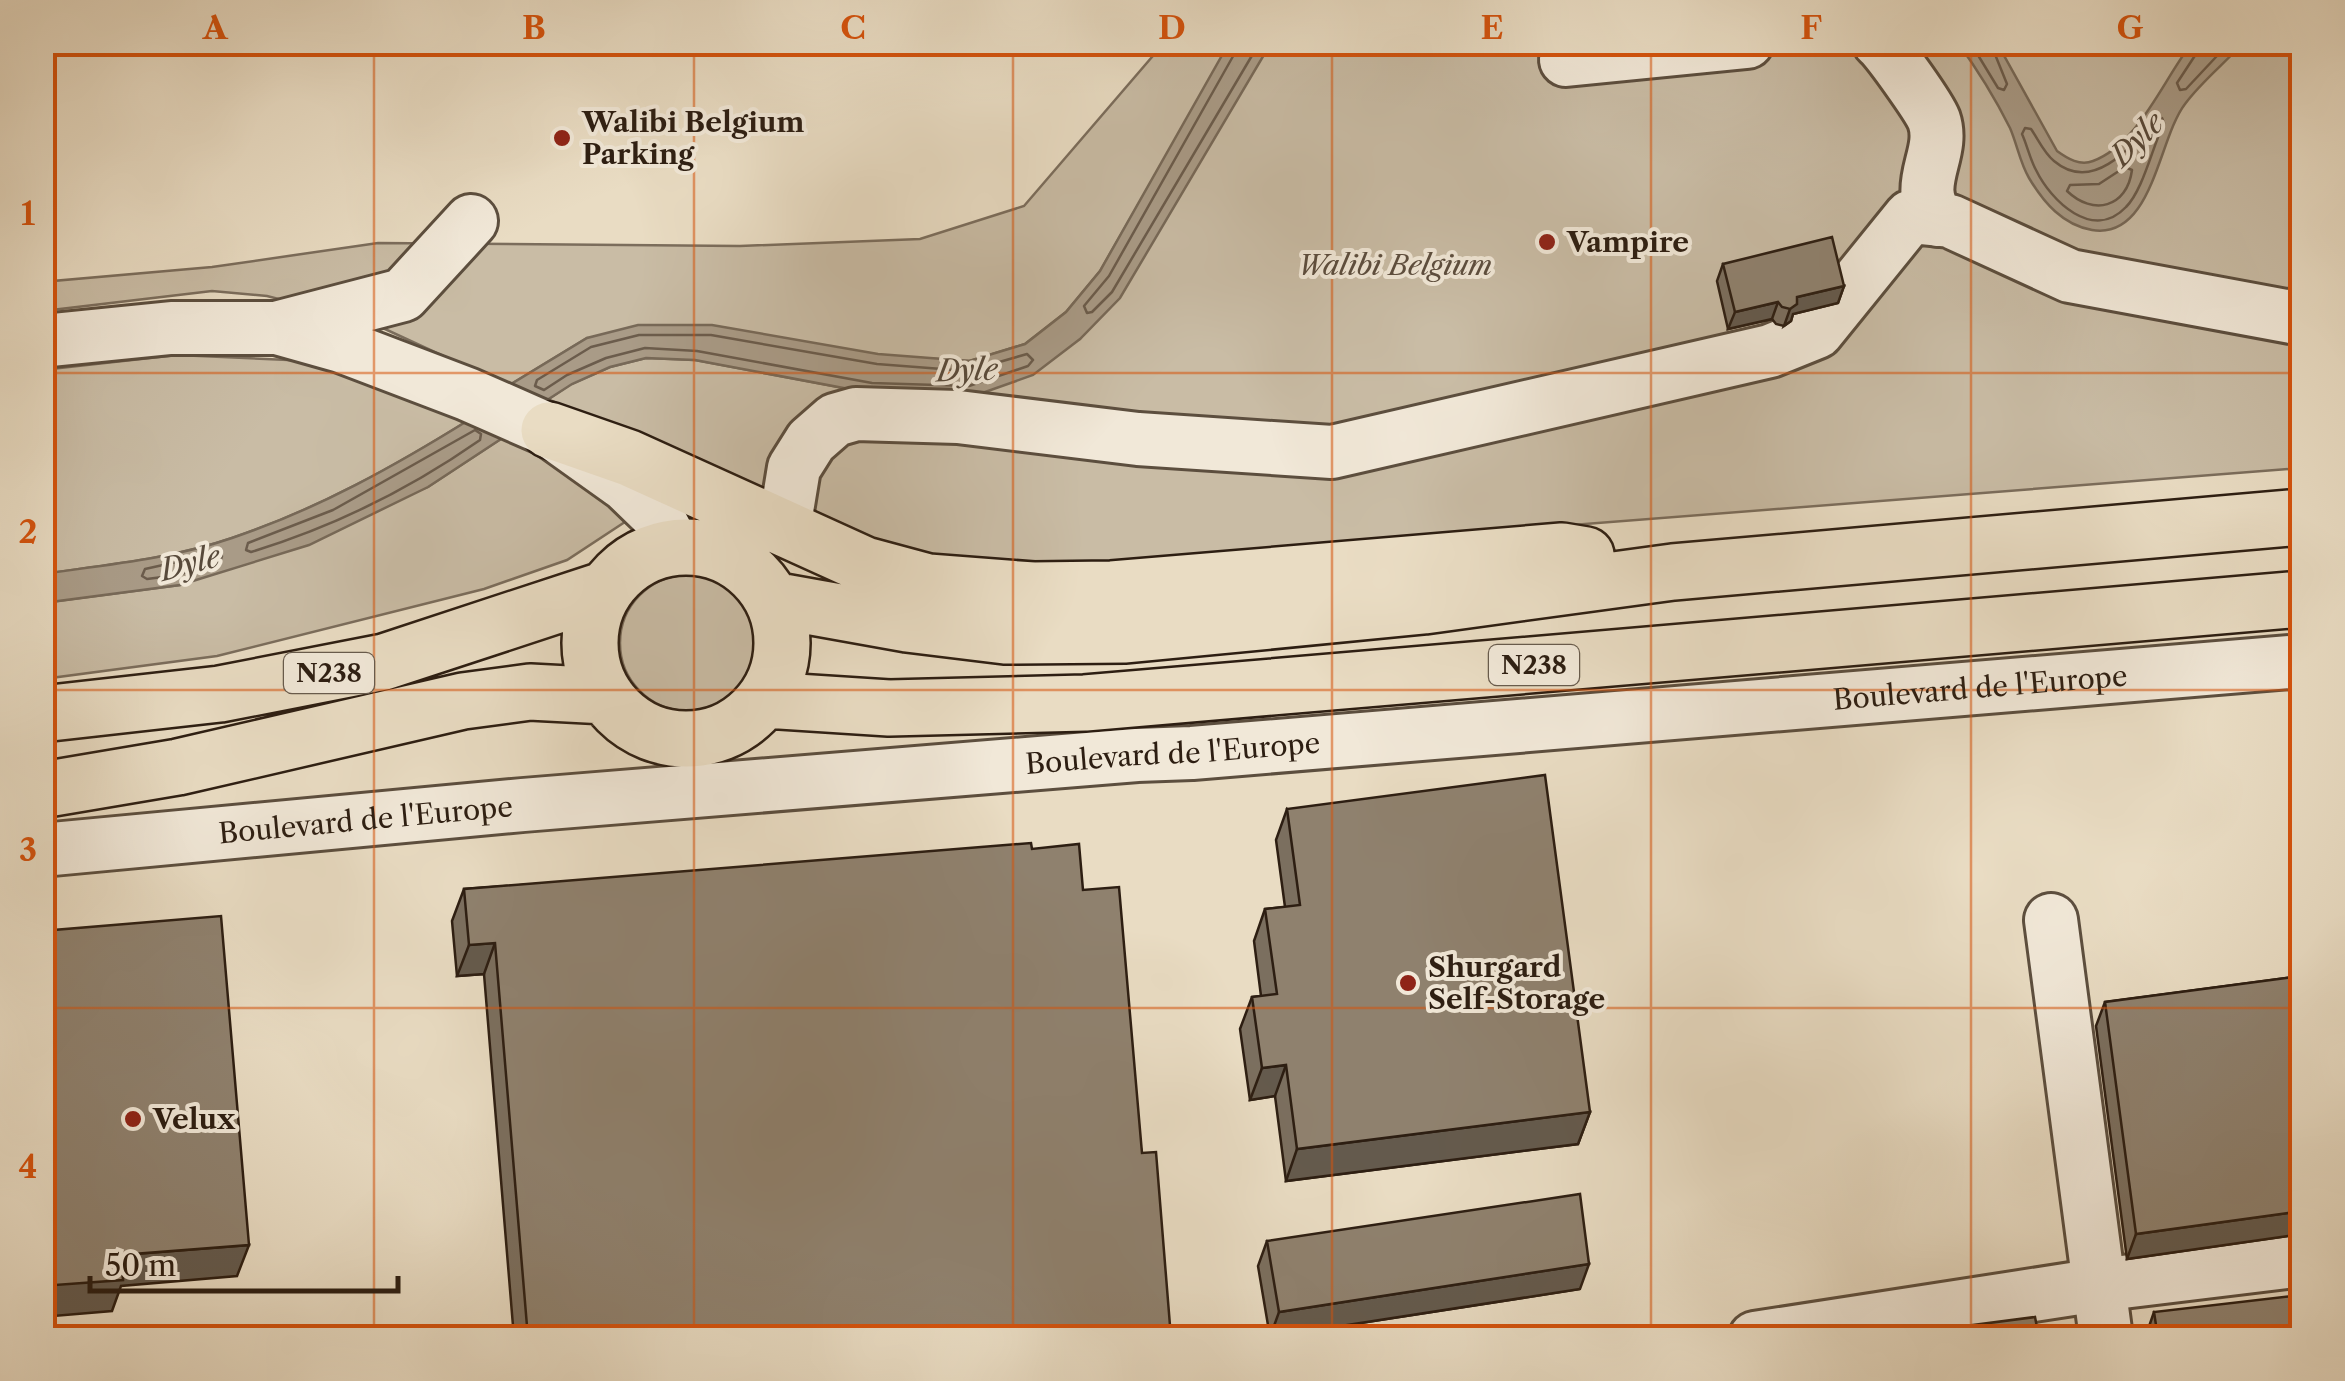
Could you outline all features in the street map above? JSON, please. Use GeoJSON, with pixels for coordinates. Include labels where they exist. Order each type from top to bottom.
{"type":"FeatureCollection","features":[{"type":"Feature","properties":{"kind":"highway"},"geometry":{"type":"LineString","coordinates":[[549,430],[629,458],[865,564],[928,582],[1033,590],[1112,589],[1562,550],[1672,572]]}},
{"type":"Feature","properties":{"kind":"highway"},"geometry":{"type":"LineString","coordinates":[[773,600],[907,624],[1005,636],[1126,635],[1424,606],[1672,572],[2302,517]]}},
{"type":"Feature","properties":{"kind":"highway"},"geometry":{"type":"LineString","coordinates":[[694,546],[732,558],[762,583],[779,616],[780,668],[765,700],[734,727],[695,739],[654,734],[627,718],[606,696],[597,679],[590,642],[592,623],[606,588],[636,560],[674,547],[694,546]]}},
{"type":"Feature","properties":{"kind":"highway","name":"N238"},"geometry":{"type":"LineString","coordinates":[[42,714],[220,694],[384,662],[606,588]]}},
{"type":"Feature","properties":{"kind":"highway","name":"Boulevard de l'Europe"},"geometry":{"type":"LineString","coordinates":[[765,700],[889,708],[1085,703],[2302,599]]}},
{"type":"Feature","properties":{"kind":"highway","name":"N238"},"geometry":{"type":"LineString","coordinates":[[42,790],[178,767],[464,701],[530,692],[606,696]]}},
{"type":"Feature","properties":{"kind":"street"},"geometry":{"type":"LineString","coordinates":[[1566,60],[1747,42]]}},
{"type":"Feature","properties":{"kind":"street"},"geometry":{"type":"LineString","coordinates":[[1878,42],[1934,122],[1934,151],[1926,184],[1931,210],[1939,220]]}},
{"type":"Feature","properties":{"kind":"street"},"geometry":{"type":"LineString","coordinates":[[784,529],[794,468],[811,441],[835,420],[856,414],[958,417],[1138,438],[1332,452],[1770,350],[1817,332],[1910,216],[1950,221],[2070,276],[2302,319]]}},
{"type":"Feature","properties":{"kind":"street"},"geometry":{"type":"LineString","coordinates":[[42,341],[172,328],[277,328],[404,295],[472,220]]}},
{"type":"Feature","properties":{"kind":"street"},"geometry":{"type":"LineString","coordinates":[[277,328],[341,346],[468,394],[549,430],[626,485],[657,515],[674,547]]}},
{"type":"Feature","properties":{"kind":"street","name":"Boulevard de l'Europe"},"geometry":{"type":"LineString","coordinates":[[42,850],[522,804],[1117,756],[1192,754],[2302,661]]}},
{"type":"Feature","properties":{"kind":"street"},"geometry":{"type":"LineString","coordinates":[[2050,920],[2106,1338]]}},
{"type":"Feature","properties":{"kind":"street"},"geometry":{"type":"LineString","coordinates":[[1754,1338],[2098,1285],[2302,1260]]}},
{"type":"Feature","properties":{"kind":"green space","name":"Walibi Belgium"},"geometry":{"type":"Polygon","coordinates":[[[1164,43],[2302,43],[2302,468],[1010,569],[941,567],[544,402],[571,384],[610,367],[646,358],[695,360],[870,393],[1080,339],[1161,165],[1100,271],[1066,312],[1025,344],[970,361],[587,338],[508,386],[372,323],[267,296],[212,291],[43,311],[42,282],[212,267],[378,243],[740,246],[920,239],[1024,206],[1164,43]]]}},
{"type":"Feature","properties":{"kind":"green space"},"geometry":{"type":"Polygon","coordinates":[[[177,355],[311,361],[472,418],[355,485],[232,538],[138,560],[43,574],[42,370],[177,355]]]}},
{"type":"Feature","properties":{"kind":"green space"},"geometry":{"type":"Polygon","coordinates":[[[507,435],[553,459],[634,516],[567,560],[484,589],[217,656],[43,679],[42,603],[180,585],[428,487],[507,435]]]}},
{"type":"Feature","properties":{"kind":"green space"},"geometry":{"type":"Polygon","coordinates":[[[688,575],[714,580],[736,595],[751,617],[756,643],[751,669],[736,691],[714,706],[688,711],[662,706],[640,691],[625,669],[620,643],[625,617],[640,595],[662,580],[688,575]]]}},
{"type":"Feature","properties":{"kind":"water","name":"Dyle"},"geometry":{"type":"Polygon","coordinates":[[[1229,43],[1271,43],[1120,298],[1080,339],[1033,375],[971,397],[870,393],[695,360],[646,358],[610,367],[544,402],[508,386],[587,338],[638,325],[712,325],[878,354],[969,361],[1025,344],[1066,312],[1100,271],[1229,43]]]}},
{"type":"Feature","properties":{"kind":"water","name":"Dyle"},"geometry":{"type":"Polygon","coordinates":[[[1958,43],[1997,43],[2057,151],[2083,163],[2093,161],[2124,140],[2192,43],[2243,43],[2185,104],[2141,204],[2112,229],[2092,230],[2063,218],[2041,196],[2026,172],[2010,128],[1958,43]]]}},
{"type":"Feature","properties":{"kind":"water","name":"Dyle"},"geometry":{"type":"Polygon","coordinates":[[[472,418],[507,435],[428,487],[309,545],[180,585],[43,603],[42,574],[138,560],[232,538],[355,485],[472,418]]]}},
{"type":"Feature","properties":{"kind":"building"},"geometry":{"type":"Polygon","coordinates":[[[1832,237],[1844,286],[1797,297],[1797,304],[1790,309],[1778,302],[1735,312],[1723,264],[1832,237]]]}},
{"type":"Feature","properties":{"kind":"building","name":"Shurgard Self-Storage"},"geometry":{"type":"Polygon","coordinates":[[[1545,775],[1590,1112],[1297,1149],[1286,1065],[1262,1068],[1252,997],[1277,994],[1265,909],[1300,905],[1287,809],[1545,775]]]}},
{"type":"Feature","properties":{"kind":"building"},"geometry":{"type":"Polygon","coordinates":[[[1031,843],[1032,849],[1079,844],[1083,890],[1119,887],[1142,1153],[1156,1152],[1171,1338],[528,1338],[495,943],[469,945],[464,889],[1031,843]]]}},
{"type":"Feature","properties":{"kind":"building","name":"Velux"},"geometry":{"type":"Polygon","coordinates":[[[221,916],[249,1245],[121,1255],[123,1280],[42,1286],[42,931],[221,916]]]}},
{"type":"Feature","properties":{"kind":"building"},"geometry":{"type":"Polygon","coordinates":[[[2302,976],[2302,1211],[2136,1234],[2105,1002],[2302,976]]]}},
{"type":"Feature","properties":{"kind":"building"},"geometry":{"type":"Polygon","coordinates":[[[1580,1194],[1589,1264],[1279,1312],[1267,1241],[1580,1194]]]}},
{"type":"Feature","properties":{"kind":"building"},"geometry":{"type":"Polygon","coordinates":[[[2302,1295],[2302,1338],[2158,1338],[2154,1312],[2302,1295]]]}},
{"type":"Feature","properties":{"kind":"building"},"geometry":{"type":"Polygon","coordinates":[[[2035,1317],[2039,1338],[1873,1338],[2035,1317]]]}},
{"type":"Feature","properties":{"kind":"place","name":"Walibi Belgium Parking"},"geometry":{"type":"Point","coordinates":[562,138]}},
{"type":"Feature","properties":{"kind":"place","name":"Vampire"},"geometry":{"type":"Point","coordinates":[1547,242]}},
{"type":"Feature","properties":{"kind":"place","name":"Shurgard Self-Storage"},"geometry":{"type":"Point","coordinates":[1408,983]}},
{"type":"Feature","properties":{"kind":"place","name":"Velux"},"geometry":{"type":"Point","coordinates":[133,1119]}}]}
